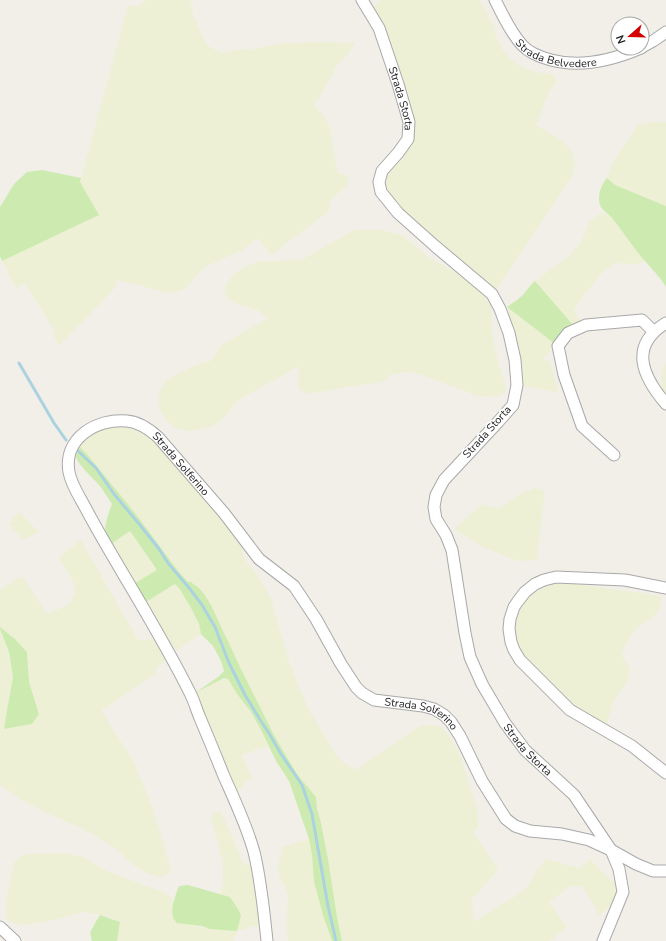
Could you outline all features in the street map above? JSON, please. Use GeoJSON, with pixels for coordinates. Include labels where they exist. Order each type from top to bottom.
{"type":"FeatureCollection","features":[{"type":"Feature","properties":{"kind":"street","name":"Strada Storta"},"geometry":{"type":"LineString","coordinates":[[362,0],[379,28],[409,122],[408,139],[382,171],[379,182],[381,192],[398,213],[492,294],[500,309],[509,333],[515,360],[517,385],[513,405],[444,480],[436,495],[434,506],[436,519],[446,535],[452,550],[470,657],[482,684],[505,724],[525,750],[574,795],[611,850],[619,869],[623,892],[603,941]]}},
{"type":"Feature","properties":{"kind":"street","name":"Strada Belvedere"},"geometry":{"type":"LineString","coordinates":[[495,0],[519,42],[531,52],[544,58],[565,63],[588,63],[619,56]]}},
{"type":"Feature","properties":{"kind":"street","name":"Strada Belvedere"},"geometry":{"type":"LineString","coordinates":[[650,43],[666,32]]}},
{"type":"Feature","properties":{"kind":"street"},"geometry":{"type":"LineString","coordinates":[[614,455],[582,426],[564,375],[558,346],[568,333],[586,325],[642,320],[654,332]]}},
{"type":"Feature","properties":{"kind":"street"},"geometry":{"type":"LineString","coordinates":[[666,323],[654,332],[646,342],[643,350],[642,361],[650,384],[666,404]]}},
{"type":"Feature","properties":{"kind":"street","name":"Strada Solferino"},"geometry":{"type":"LineString","coordinates":[[267,941],[254,851],[193,699],[173,659],[94,526],[71,481],[68,465],[69,455],[78,438],[90,428],[106,422],[128,421],[139,424],[149,429],[158,437],[224,513],[259,558],[294,586],[316,619],[349,676],[362,693],[367,697],[379,701],[423,706],[434,709],[444,715],[451,722],[460,736],[482,781],[506,819],[515,826],[530,831],[562,834],[589,840],[653,871],[666,871]]}},
{"type":"Feature","properties":{"kind":"street"},"geometry":{"type":"LineString","coordinates":[[666,588],[625,580],[556,577],[544,580],[535,584],[525,592],[518,601],[514,607],[510,619],[509,629],[511,642],[520,660],[570,710],[632,746],[666,773]]}},
{"type":"Feature","properties":{"kind":"street"},"geometry":{"type":"LineString","coordinates":[[0,927],[15,941]]}},
{"type":"Feature","properties":{"kind":"green space"},"geometry":{"type":"Polygon","coordinates":[[[147,0],[191,0],[192,11],[207,45],[221,53],[285,43],[355,43],[347,56],[338,64],[314,105],[326,119],[331,131],[333,151],[338,173],[347,175],[348,184],[332,199],[328,212],[271,255],[258,238],[243,250],[206,266],[186,288],[177,292],[168,293],[118,280],[115,288],[59,346],[53,335],[54,330],[25,283],[16,288],[2,261],[98,215],[80,182],[128,5],[137,7],[147,0]]]}},
{"type":"Feature","properties":{"kind":"green space"},"geometry":{"type":"Polygon","coordinates":[[[382,0],[479,0],[493,24],[497,39],[502,49],[511,60],[524,68],[535,72],[550,74],[554,76],[557,81],[548,94],[536,125],[565,143],[573,154],[575,166],[572,176],[494,293],[409,221],[385,191],[387,175],[395,165],[412,135],[369,10],[382,0]]]}},
{"type":"Feature","properties":{"kind":"green space"},"geometry":{"type":"Polygon","coordinates":[[[651,122],[666,122],[666,206],[615,185],[607,178],[613,162],[638,125],[651,122]]]}},
{"type":"Feature","properties":{"kind":"green space"},"geometry":{"type":"Polygon","coordinates":[[[42,170],[81,178],[80,182],[99,215],[2,261],[0,256],[0,207],[14,184],[27,172],[42,170]]]}},
{"type":"Feature","properties":{"kind":"green space"},"geometry":{"type":"Polygon","coordinates":[[[607,178],[615,185],[666,206],[666,287],[659,276],[644,260],[612,218],[601,207],[599,196],[603,184],[607,178]]]}},
{"type":"Feature","properties":{"kind":"green space"},"geometry":{"type":"Polygon","coordinates":[[[600,213],[609,215],[645,261],[636,264],[614,264],[603,272],[586,292],[574,310],[580,321],[574,326],[535,281],[567,258],[581,242],[589,222],[600,213]]]}},
{"type":"Feature","properties":{"kind":"green space"},"geometry":{"type":"Polygon","coordinates":[[[355,230],[383,230],[403,236],[427,256],[456,273],[479,290],[491,305],[492,330],[497,358],[506,387],[505,392],[497,397],[476,396],[417,373],[405,372],[391,375],[382,382],[309,394],[299,390],[299,366],[237,401],[225,417],[212,427],[190,431],[177,429],[167,421],[159,410],[158,396],[166,380],[183,371],[211,361],[221,345],[268,318],[257,310],[234,303],[226,296],[225,286],[232,276],[245,267],[260,261],[301,260],[355,230]]]}},
{"type":"Feature","properties":{"kind":"green space"},"geometry":{"type":"Polygon","coordinates":[[[535,281],[574,326],[555,344],[507,307],[522,296],[535,281]]]}},
{"type":"Feature","properties":{"kind":"green space"},"geometry":{"type":"Polygon","coordinates":[[[507,307],[555,344],[543,360],[550,361],[558,392],[518,385],[507,307]]]}},
{"type":"Feature","properties":{"kind":"green space"},"geometry":{"type":"Polygon","coordinates":[[[666,363],[666,397],[663,391],[661,373],[666,363]]]}},
{"type":"Feature","properties":{"kind":"green space"},"geometry":{"type":"Polygon","coordinates":[[[121,423],[148,431],[242,543],[243,557],[261,581],[271,598],[288,659],[308,708],[338,758],[355,770],[420,726],[432,725],[442,727],[452,740],[461,758],[478,812],[478,827],[474,833],[498,870],[472,899],[473,922],[516,896],[527,887],[537,870],[546,859],[579,868],[590,859],[609,879],[617,883],[620,893],[613,905],[598,916],[595,907],[583,887],[572,885],[549,902],[567,927],[550,941],[342,941],[316,797],[297,774],[275,737],[211,605],[198,587],[188,582],[179,572],[135,513],[80,447],[83,441],[96,429],[121,423]]]}},
{"type":"Feature","properties":{"kind":"green space"},"geometry":{"type":"Polygon","coordinates":[[[80,447],[135,513],[179,572],[188,582],[192,582],[204,594],[211,605],[275,737],[297,774],[316,797],[342,941],[332,941],[323,915],[314,882],[309,839],[289,781],[276,761],[251,712],[228,679],[224,678],[195,693],[224,671],[221,661],[213,646],[201,634],[199,624],[191,608],[175,584],[146,602],[135,583],[157,570],[130,531],[111,544],[109,541],[105,528],[112,504],[100,486],[82,467],[77,459],[76,454],[80,447]]]}},
{"type":"Feature","properties":{"kind":"green space"},"geometry":{"type":"Polygon","coordinates":[[[535,488],[545,490],[537,560],[517,561],[485,548],[454,529],[481,505],[498,508],[525,492],[535,488]]]}},
{"type":"Feature","properties":{"kind":"green space"},"geometry":{"type":"Polygon","coordinates":[[[19,512],[39,532],[23,540],[9,524],[19,512]]]}},
{"type":"Feature","properties":{"kind":"green space"},"geometry":{"type":"Polygon","coordinates":[[[130,531],[157,571],[135,583],[111,544],[130,531]]]}},
{"type":"Feature","properties":{"kind":"green space"},"geometry":{"type":"Polygon","coordinates":[[[81,540],[138,640],[156,639],[168,659],[158,666],[155,674],[102,710],[133,760],[152,806],[172,872],[160,877],[147,873],[133,865],[115,848],[98,837],[26,802],[0,785],[0,629],[9,652],[13,677],[4,729],[31,724],[39,714],[29,682],[27,652],[15,639],[0,627],[0,589],[22,576],[47,614],[70,604],[75,593],[74,584],[59,557],[81,540]]]}},
{"type":"Feature","properties":{"kind":"green space"},"geometry":{"type":"Polygon","coordinates":[[[558,582],[661,596],[660,607],[655,615],[631,634],[621,654],[630,669],[627,683],[614,700],[606,726],[574,706],[540,677],[519,651],[514,634],[515,621],[529,594],[558,582]]]}},
{"type":"Feature","properties":{"kind":"green space"},"geometry":{"type":"Polygon","coordinates":[[[175,584],[191,608],[199,624],[201,634],[176,651],[146,602],[175,584]]]}},
{"type":"Feature","properties":{"kind":"green space"},"geometry":{"type":"Polygon","coordinates":[[[0,627],[15,639],[27,652],[29,682],[39,714],[32,724],[4,729],[13,677],[9,652],[0,627]]]}},
{"type":"Feature","properties":{"kind":"green space"},"geometry":{"type":"Polygon","coordinates":[[[225,678],[228,679],[251,712],[268,746],[242,755],[252,779],[245,782],[238,793],[195,693],[225,678]]]}},
{"type":"Feature","properties":{"kind":"green space"},"geometry":{"type":"Polygon","coordinates":[[[219,811],[229,829],[243,864],[251,865],[257,901],[259,925],[237,931],[234,941],[117,941],[120,922],[106,916],[84,912],[45,922],[18,925],[6,919],[6,900],[14,862],[26,854],[64,853],[83,857],[105,870],[162,892],[171,897],[174,903],[172,910],[190,924],[210,929],[230,897],[220,894],[223,885],[223,862],[211,821],[212,816],[219,811]]]}},
{"type":"Feature","properties":{"kind":"green space"},"geometry":{"type":"Polygon","coordinates":[[[309,839],[314,882],[332,941],[288,941],[286,930],[288,896],[277,868],[283,847],[309,839]]]}},
{"type":"Feature","properties":{"kind":"green space"},"geometry":{"type":"Polygon","coordinates":[[[188,885],[230,897],[241,916],[237,931],[210,929],[202,926],[177,923],[172,914],[174,902],[179,886],[188,885]]]}},
{"type":"Feature","properties":{"kind":"green space"},"geometry":{"type":"Polygon","coordinates":[[[100,915],[120,922],[117,941],[92,941],[90,933],[100,915]]]}},
{"type":"Feature","properties":{"kind":"waterway"},"geometry":{"type":"LineString","coordinates":[[19,363],[54,423],[66,440]]}},
{"type":"Feature","properties":{"kind":"waterway"},"geometry":{"type":"LineString","coordinates":[[77,450],[96,468],[114,494],[202,605],[215,627],[229,663],[245,695],[302,785],[312,814],[328,906],[336,941]]}}]}
